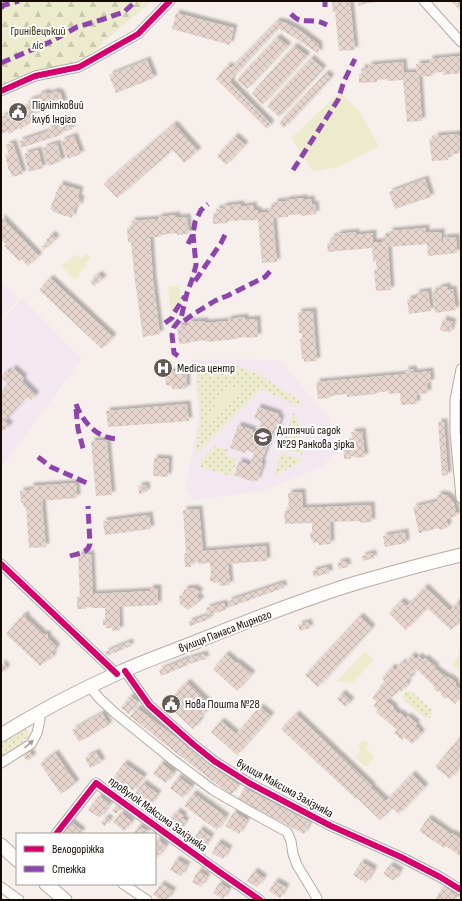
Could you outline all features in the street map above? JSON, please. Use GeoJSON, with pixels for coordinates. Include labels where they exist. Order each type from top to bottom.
{"type":"FeatureCollection","features":[{"type":"Feature","properties":{"kind":"main road","name":"вулиця Панаса Мирного"},"geometry":{"type":"LineString","coordinates":[[1,734],[66,698],[121,672],[221,632],[313,597],[355,583],[418,565],[461,555]]}},
{"type":"Feature","properties":{"kind":"main road"},"geometry":{"type":"LineString","coordinates":[[1,846],[16,859]]}},
{"type":"Feature","properties":{"kind":"main road"},"geometry":{"type":"LineString","coordinates":[[47,885],[65,900]]}},
{"type":"Feature","properties":{"kind":"street"},"geometry":{"type":"LineString","coordinates":[[1,91],[35,76],[79,67],[138,34],[170,1]]}},
{"type":"Feature","properties":{"kind":"street"},"geometry":{"type":"LineString","coordinates":[[424,1],[461,42]]}},
{"type":"Feature","properties":{"kind":"street"},"geometry":{"type":"LineString","coordinates":[[461,369],[455,400],[455,432],[461,498]]}},
{"type":"Feature","properties":{"kind":"street","name":"вулиця Максима Залізняка"},"geometry":{"type":"LineString","coordinates":[[1,564],[121,672],[149,705],[192,744],[214,761],[249,783],[331,826],[401,857],[440,877],[461,890]]}},
{"type":"Feature","properties":{"kind":"street"},"geometry":{"type":"LineString","coordinates":[[90,687],[121,718],[213,790],[287,832],[291,841],[293,854],[297,865],[317,898],[316,900]]}},
{"type":"Feature","properties":{"kind":"street"},"geometry":{"type":"LineString","coordinates":[[1,762],[31,744],[37,733],[40,720],[38,713]]}},
{"type":"Feature","properties":{"kind":"street","name":"провулок Максима Залізняка"},"geometry":{"type":"LineString","coordinates":[[57,833],[96,783],[260,900]]}},
{"type":"Feature","properties":{"kind":"street"},"geometry":{"type":"LineString","coordinates":[[124,885],[147,900]]}},
{"type":"Feature","properties":{"kind":"street"},"geometry":{"type":"LineString","coordinates":[[1,887],[17,899]]}},
{"type":"Feature","properties":{"kind":"shaded area"},"geometry":{"type":"Polygon","coordinates":[[[1,279],[18,298],[1,318],[1,279]]]}},
{"type":"Feature","properties":{"kind":"shaded area"},"geometry":{"type":"Polygon","coordinates":[[[22,298],[82,359],[1,468],[1,322],[22,298]]]}},
{"type":"Feature","properties":{"kind":"shaded area","name":"Дитячий садок №29 Ранкова зірка"},"geometry":{"type":"Polygon","coordinates":[[[194,359],[280,360],[330,420],[334,453],[323,466],[263,491],[192,500],[185,488],[198,422],[194,359]]]}},
{"type":"Feature","properties":{"kind":"green space","name":"Гринівецький ліс"},"geometry":{"type":"Polygon","coordinates":[[[1,1],[152,1],[102,43],[79,67],[35,76],[1,91],[1,1]]]}},
{"type":"Feature","properties":{"kind":"green space"},"geometry":{"type":"Polygon","coordinates":[[[340,92],[358,109],[379,146],[341,166],[313,172],[291,138],[340,92]]]}},
{"type":"Feature","properties":{"kind":"green space"},"geometry":{"type":"Polygon","coordinates":[[[86,253],[91,258],[85,263],[88,266],[79,273],[80,275],[75,280],[61,266],[77,254],[81,258],[86,253]]]}},
{"type":"Feature","properties":{"kind":"green space"},"geometry":{"type":"Polygon","coordinates":[[[179,285],[182,310],[171,311],[168,287],[179,285]]]}},
{"type":"Feature","properties":{"kind":"green space"},"geometry":{"type":"Polygon","coordinates":[[[225,364],[237,366],[259,374],[300,401],[298,406],[261,389],[195,455],[200,419],[196,365],[225,364]]]}},
{"type":"Feature","properties":{"kind":"green space"},"geometry":{"type":"Polygon","coordinates":[[[232,387],[242,389],[242,392],[206,428],[208,418],[219,399],[227,390],[232,387]]]}},
{"type":"Feature","properties":{"kind":"green space"},"geometry":{"type":"Polygon","coordinates":[[[293,413],[298,420],[302,455],[282,448],[293,413]]]}},
{"type":"Feature","properties":{"kind":"green space"},"geometry":{"type":"Polygon","coordinates":[[[215,445],[228,450],[226,456],[237,459],[232,476],[202,468],[199,463],[215,445]]]}},
{"type":"Feature","properties":{"kind":"green space"},"geometry":{"type":"Polygon","coordinates":[[[281,453],[302,460],[301,462],[274,476],[274,475],[281,453]]]}},
{"type":"Feature","properties":{"kind":"green space"},"geometry":{"type":"Polygon","coordinates":[[[365,651],[374,660],[352,683],[337,681],[365,651]]]}},
{"type":"Feature","properties":{"kind":"green space"},"geometry":{"type":"Polygon","coordinates":[[[461,651],[461,673],[452,665],[461,651]]]}},
{"type":"Feature","properties":{"kind":"green space"},"geometry":{"type":"Polygon","coordinates":[[[408,691],[412,692],[431,709],[432,714],[430,718],[425,718],[404,700],[402,696],[408,691]]]}},
{"type":"Feature","properties":{"kind":"green space"},"geometry":{"type":"Polygon","coordinates":[[[22,728],[28,732],[28,737],[1,758],[1,740],[22,728]]]}},
{"type":"Feature","properties":{"kind":"green space"},"geometry":{"type":"Polygon","coordinates":[[[362,740],[367,741],[368,744],[366,748],[375,757],[366,767],[355,757],[360,751],[358,745],[362,740]]]}},
{"type":"Feature","properties":{"kind":"building"},"geometry":{"type":"Polygon","coordinates":[[[332,1],[350,1],[355,50],[339,51],[335,11],[333,12],[332,1]]]}},
{"type":"Feature","properties":{"kind":"building"},"geometry":{"type":"Polygon","coordinates":[[[358,1],[377,1],[377,2],[358,6],[358,1]]]}},
{"type":"Feature","properties":{"kind":"building"},"geometry":{"type":"Polygon","coordinates":[[[451,1],[461,1],[461,11],[451,1]]]}},
{"type":"Feature","properties":{"kind":"building"},"geometry":{"type":"Polygon","coordinates":[[[176,13],[234,28],[230,45],[172,29],[176,13]]]}},
{"type":"Feature","properties":{"kind":"building"},"geometry":{"type":"Polygon","coordinates":[[[277,21],[286,23],[299,30],[319,45],[319,54],[279,29],[276,30],[231,79],[232,80],[230,82],[271,124],[267,129],[216,79],[228,65],[231,68],[277,21]]]}},
{"type":"Feature","properties":{"kind":"building"},"geometry":{"type":"Polygon","coordinates":[[[277,37],[288,46],[247,89],[237,80],[277,37]]]}},
{"type":"Feature","properties":{"kind":"building"},"geometry":{"type":"Polygon","coordinates":[[[294,46],[307,56],[262,105],[252,93],[294,46]]]}},
{"type":"Feature","properties":{"kind":"building"},"geometry":{"type":"Polygon","coordinates":[[[460,56],[461,73],[443,75],[443,72],[432,73],[433,76],[419,77],[422,121],[407,122],[403,80],[387,81],[387,79],[377,80],[377,82],[359,83],[359,74],[362,73],[361,68],[369,68],[368,65],[403,62],[404,73],[417,72],[416,64],[429,63],[429,59],[460,56]]]}},
{"type":"Feature","properties":{"kind":"building"},"geometry":{"type":"Polygon","coordinates":[[[311,58],[323,69],[279,117],[267,106],[311,58]]]}},
{"type":"Feature","properties":{"kind":"building"},"geometry":{"type":"Polygon","coordinates":[[[147,60],[154,78],[116,93],[109,75],[147,60]]]}},
{"type":"Feature","properties":{"kind":"building"},"geometry":{"type":"Polygon","coordinates":[[[326,73],[331,78],[284,128],[279,123],[326,73]]]}},
{"type":"Feature","properties":{"kind":"building"},"geometry":{"type":"Polygon","coordinates":[[[57,91],[57,93],[60,92],[64,103],[30,116],[33,122],[23,126],[20,130],[19,128],[8,134],[7,131],[1,134],[1,117],[25,108],[26,110],[28,109],[26,104],[29,103],[28,101],[39,97],[38,95],[46,92],[47,94],[57,91]]]}},
{"type":"Feature","properties":{"kind":"building"},"geometry":{"type":"Polygon","coordinates":[[[69,120],[72,129],[60,133],[61,135],[21,148],[19,141],[49,131],[48,129],[69,120]]]}},
{"type":"Feature","properties":{"kind":"building"},"geometry":{"type":"Polygon","coordinates":[[[174,124],[198,151],[184,163],[173,150],[117,198],[104,184],[174,124]]]}},
{"type":"Feature","properties":{"kind":"building"},"geometry":{"type":"Polygon","coordinates":[[[458,134],[461,136],[461,153],[448,155],[448,160],[432,161],[429,139],[435,139],[434,136],[458,134]]]}},
{"type":"Feature","properties":{"kind":"building"},"geometry":{"type":"Polygon","coordinates":[[[74,136],[81,154],[68,159],[61,141],[74,136]]]}},
{"type":"Feature","properties":{"kind":"building"},"geometry":{"type":"Polygon","coordinates":[[[235,136],[245,145],[226,165],[217,156],[235,136]]]}},
{"type":"Feature","properties":{"kind":"building"},"geometry":{"type":"Polygon","coordinates":[[[13,143],[23,174],[12,177],[5,155],[9,154],[6,145],[13,143]]]}},
{"type":"Feature","properties":{"kind":"building"},"geometry":{"type":"Polygon","coordinates":[[[57,143],[62,161],[48,166],[43,148],[57,143]]]}},
{"type":"Feature","properties":{"kind":"building"},"geometry":{"type":"Polygon","coordinates":[[[38,150],[43,168],[29,172],[24,154],[38,150]]]}},
{"type":"Feature","properties":{"kind":"building"},"geometry":{"type":"Polygon","coordinates":[[[425,179],[431,197],[395,209],[389,192],[425,179]]]}},
{"type":"Feature","properties":{"kind":"building"},"geometry":{"type":"Polygon","coordinates":[[[60,184],[80,190],[78,198],[81,199],[79,207],[75,206],[72,218],[53,212],[53,210],[50,209],[60,184]]]}},
{"type":"Feature","properties":{"kind":"building"},"geometry":{"type":"Polygon","coordinates":[[[304,198],[304,200],[311,199],[312,205],[315,204],[316,214],[301,216],[301,214],[288,215],[288,217],[273,218],[277,262],[262,263],[258,220],[228,221],[228,223],[213,224],[213,214],[216,213],[216,209],[223,208],[223,206],[241,204],[241,207],[253,205],[254,210],[258,210],[258,213],[268,212],[268,208],[274,207],[274,202],[304,198]]]}},
{"type":"Feature","properties":{"kind":"building"},"geometry":{"type":"Polygon","coordinates":[[[177,215],[177,218],[187,217],[189,234],[177,235],[177,233],[161,235],[161,237],[150,237],[153,279],[160,334],[143,337],[131,242],[128,242],[127,228],[132,228],[131,221],[159,219],[158,217],[177,215]]]}},
{"type":"Feature","properties":{"kind":"building"},"geometry":{"type":"Polygon","coordinates":[[[1,217],[39,256],[28,266],[21,259],[19,261],[4,246],[6,244],[1,240],[1,217]]]}},
{"type":"Feature","properties":{"kind":"building"},"geometry":{"type":"Polygon","coordinates":[[[426,228],[426,233],[441,232],[442,242],[443,238],[456,237],[457,253],[428,256],[427,244],[388,247],[391,290],[376,291],[374,270],[377,270],[376,261],[373,262],[372,248],[328,252],[327,243],[331,243],[331,237],[338,236],[337,234],[356,232],[356,235],[373,233],[373,242],[382,242],[382,237],[390,236],[389,231],[426,228]]]}},
{"type":"Feature","properties":{"kind":"building"},"geometry":{"type":"Polygon","coordinates":[[[52,234],[56,239],[44,250],[41,247],[48,242],[46,240],[52,234]]]}},
{"type":"Feature","properties":{"kind":"building"},"geometry":{"type":"Polygon","coordinates":[[[99,274],[103,279],[94,286],[90,281],[99,274]]]}},
{"type":"Feature","properties":{"kind":"building"},"geometry":{"type":"Polygon","coordinates":[[[50,278],[113,337],[102,349],[39,290],[50,278]]]}},
{"type":"Feature","properties":{"kind":"building"},"geometry":{"type":"Polygon","coordinates":[[[447,286],[448,290],[453,289],[456,310],[435,313],[432,291],[447,286]]]}},
{"type":"Feature","properties":{"kind":"building"},"geometry":{"type":"Polygon","coordinates":[[[428,291],[431,311],[409,314],[407,299],[416,298],[416,293],[428,291]]]}},
{"type":"Feature","properties":{"kind":"building"},"geometry":{"type":"Polygon","coordinates":[[[313,311],[317,361],[304,362],[304,359],[302,359],[300,339],[302,339],[302,333],[299,333],[298,312],[313,311]]]}},
{"type":"Feature","properties":{"kind":"building"},"geometry":{"type":"Polygon","coordinates":[[[245,317],[245,320],[257,319],[258,337],[207,342],[206,340],[179,344],[177,326],[188,325],[188,322],[205,321],[205,323],[228,321],[228,319],[245,317]]]}},
{"type":"Feature","properties":{"kind":"building"},"geometry":{"type":"Polygon","coordinates":[[[443,319],[453,322],[450,333],[440,330],[443,319]]]}},
{"type":"Feature","properties":{"kind":"building"},"geometry":{"type":"Polygon","coordinates":[[[13,368],[24,378],[22,381],[36,395],[31,400],[27,396],[5,421],[10,425],[4,431],[1,429],[1,392],[8,384],[1,377],[7,371],[9,373],[13,368]]]}},
{"type":"Feature","properties":{"kind":"building"},"geometry":{"type":"Polygon","coordinates":[[[413,369],[414,373],[430,371],[431,383],[427,383],[428,393],[416,395],[417,404],[401,405],[400,393],[388,394],[388,391],[347,397],[347,394],[318,399],[316,382],[405,374],[405,370],[413,369]]]}},
{"type":"Feature","properties":{"kind":"building"},"geometry":{"type":"Polygon","coordinates":[[[186,371],[186,389],[172,389],[172,386],[166,385],[165,372],[186,371]]]}},
{"type":"Feature","properties":{"kind":"building"},"geometry":{"type":"Polygon","coordinates":[[[187,404],[189,421],[108,427],[106,411],[187,404]]]}},
{"type":"Feature","properties":{"kind":"building"},"geometry":{"type":"Polygon","coordinates":[[[258,407],[279,414],[278,417],[281,418],[276,432],[273,430],[261,463],[263,464],[257,481],[255,480],[254,482],[234,475],[239,461],[250,465],[254,453],[246,450],[245,453],[230,448],[238,425],[253,430],[252,432],[261,435],[263,428],[259,427],[261,421],[254,418],[258,407]]]}},
{"type":"Feature","properties":{"kind":"building"},"geometry":{"type":"Polygon","coordinates":[[[438,422],[444,422],[448,475],[442,476],[438,422]]]}},
{"type":"Feature","properties":{"kind":"building"},"geometry":{"type":"Polygon","coordinates":[[[362,431],[365,457],[355,458],[354,456],[351,456],[351,459],[344,459],[343,443],[353,442],[351,432],[362,431]]]}},
{"type":"Feature","properties":{"kind":"building"},"geometry":{"type":"Polygon","coordinates":[[[107,440],[112,495],[96,496],[91,441],[107,440]]]}},
{"type":"Feature","properties":{"kind":"building"},"geometry":{"type":"Polygon","coordinates":[[[154,458],[169,459],[168,477],[153,476],[154,458]]]}},
{"type":"Feature","properties":{"kind":"building"},"geometry":{"type":"Polygon","coordinates":[[[76,483],[77,498],[42,501],[46,547],[29,548],[26,507],[24,508],[23,503],[21,503],[20,491],[30,490],[30,486],[76,483]]]}},
{"type":"Feature","properties":{"kind":"building"},"geometry":{"type":"Polygon","coordinates":[[[146,485],[147,492],[139,494],[138,486],[146,485]]]}},
{"type":"Feature","properties":{"kind":"building"},"geometry":{"type":"Polygon","coordinates":[[[302,492],[303,508],[371,505],[372,522],[330,522],[331,544],[319,545],[318,542],[313,543],[310,533],[312,533],[312,523],[285,524],[284,511],[289,511],[288,493],[302,492]]]}},
{"type":"Feature","properties":{"kind":"building"},"geometry":{"type":"Polygon","coordinates":[[[442,494],[448,496],[452,500],[457,516],[446,519],[448,525],[447,528],[440,530],[439,528],[419,533],[413,507],[438,501],[437,495],[442,494]]]}},
{"type":"Feature","properties":{"kind":"building"},"geometry":{"type":"Polygon","coordinates":[[[199,509],[203,551],[266,546],[267,561],[228,564],[230,585],[219,586],[219,582],[214,583],[213,581],[210,581],[210,563],[191,563],[191,567],[185,567],[184,553],[186,553],[183,510],[199,509]]]}},
{"type":"Feature","properties":{"kind":"building"},"geometry":{"type":"Polygon","coordinates":[[[149,515],[151,529],[105,535],[103,521],[149,515]]]}},
{"type":"Feature","properties":{"kind":"building"},"geometry":{"type":"Polygon","coordinates":[[[405,532],[406,543],[385,547],[383,536],[405,532]]]}},
{"type":"Feature","properties":{"kind":"building"},"geometry":{"type":"Polygon","coordinates":[[[372,553],[374,558],[363,561],[362,556],[372,553]]]}},
{"type":"Feature","properties":{"kind":"building"},"geometry":{"type":"Polygon","coordinates":[[[91,554],[93,594],[150,591],[150,588],[158,588],[158,605],[119,607],[120,630],[112,631],[112,628],[106,628],[106,625],[103,625],[103,619],[105,619],[105,608],[86,607],[86,609],[77,609],[77,597],[80,597],[78,555],[91,554]]]}},
{"type":"Feature","properties":{"kind":"building"},"geometry":{"type":"Polygon","coordinates":[[[346,561],[348,567],[339,569],[337,563],[346,561]]]}},
{"type":"Feature","properties":{"kind":"building"},"geometry":{"type":"Polygon","coordinates":[[[328,567],[330,573],[314,577],[312,571],[328,567]]]}},
{"type":"Feature","properties":{"kind":"building"},"geometry":{"type":"Polygon","coordinates":[[[282,583],[284,588],[230,607],[228,601],[282,583]]]}},
{"type":"Feature","properties":{"kind":"building"},"geometry":{"type":"Polygon","coordinates":[[[425,587],[450,611],[457,602],[461,606],[461,620],[451,630],[427,608],[406,630],[389,613],[401,601],[407,606],[425,587]]]}},
{"type":"Feature","properties":{"kind":"building"},"geometry":{"type":"Polygon","coordinates":[[[194,588],[200,592],[197,596],[201,600],[188,610],[180,604],[179,596],[184,595],[184,589],[194,588]]]}},
{"type":"Feature","properties":{"kind":"building"},"geometry":{"type":"Polygon","coordinates":[[[224,603],[226,610],[208,615],[206,608],[224,603]]]}},
{"type":"Feature","properties":{"kind":"building"},"geometry":{"type":"Polygon","coordinates":[[[23,615],[26,615],[26,618],[43,634],[47,634],[48,638],[56,646],[52,658],[45,661],[40,666],[6,634],[23,615]]]}},
{"type":"Feature","properties":{"kind":"building"},"geometry":{"type":"Polygon","coordinates":[[[208,615],[210,619],[190,626],[188,622],[208,615]]]}},
{"type":"Feature","properties":{"kind":"building"},"geometry":{"type":"Polygon","coordinates":[[[360,616],[372,628],[318,687],[305,675],[360,616]]]}},
{"type":"Feature","properties":{"kind":"building"},"geometry":{"type":"Polygon","coordinates":[[[308,622],[310,628],[300,631],[298,625],[308,622]]]}},
{"type":"Feature","properties":{"kind":"building"},"geometry":{"type":"Polygon","coordinates":[[[129,642],[131,646],[107,656],[105,652],[129,642]]]}},
{"type":"Feature","properties":{"kind":"building"},"geometry":{"type":"Polygon","coordinates":[[[204,654],[206,659],[189,664],[187,659],[204,654]]]}},
{"type":"Feature","properties":{"kind":"building"},"geometry":{"type":"Polygon","coordinates":[[[226,654],[252,674],[237,691],[213,669],[226,654]]]}},
{"type":"Feature","properties":{"kind":"building"},"geometry":{"type":"Polygon","coordinates":[[[412,655],[416,659],[419,656],[423,660],[425,658],[436,667],[434,668],[456,683],[455,685],[461,690],[461,697],[455,704],[447,697],[445,699],[441,695],[442,694],[434,689],[435,687],[416,669],[410,676],[412,677],[406,682],[408,684],[401,692],[399,690],[386,701],[394,707],[393,708],[399,714],[400,713],[406,718],[408,716],[417,724],[415,726],[422,733],[412,744],[404,737],[402,740],[394,733],[397,730],[376,712],[378,710],[373,706],[377,702],[372,698],[385,681],[382,678],[392,667],[395,670],[402,662],[404,664],[412,655]]]}},
{"type":"Feature","properties":{"kind":"building"},"geometry":{"type":"Polygon","coordinates":[[[186,659],[188,665],[161,676],[159,670],[186,659]]]}},
{"type":"Feature","properties":{"kind":"building"},"geometry":{"type":"Polygon","coordinates":[[[1,662],[7,668],[1,674],[1,662]]]}},
{"type":"Feature","properties":{"kind":"building"},"geometry":{"type":"Polygon","coordinates":[[[187,682],[211,706],[199,719],[200,721],[193,729],[167,705],[175,697],[174,695],[187,682]]]}},
{"type":"Feature","properties":{"kind":"building"},"geometry":{"type":"Polygon","coordinates":[[[342,693],[351,701],[346,707],[337,699],[342,693]]]}},
{"type":"Feature","properties":{"kind":"building"},"geometry":{"type":"Polygon","coordinates":[[[130,696],[138,702],[129,714],[121,708],[130,696]]]}},
{"type":"Feature","properties":{"kind":"building"},"geometry":{"type":"Polygon","coordinates":[[[260,707],[271,716],[237,755],[211,732],[221,721],[236,734],[260,707]]]}},
{"type":"Feature","properties":{"kind":"building"},"geometry":{"type":"Polygon","coordinates":[[[137,708],[238,785],[231,795],[130,716],[137,708]]]}},
{"type":"Feature","properties":{"kind":"building"},"geometry":{"type":"Polygon","coordinates":[[[102,713],[109,725],[79,742],[72,730],[102,713]]]}},
{"type":"Feature","properties":{"kind":"building"},"geometry":{"type":"Polygon","coordinates":[[[296,714],[386,801],[412,774],[425,787],[399,814],[392,808],[380,820],[281,729],[296,714]]]}},
{"type":"Feature","properties":{"kind":"building"},"geometry":{"type":"Polygon","coordinates":[[[461,736],[461,766],[450,779],[435,767],[461,736]]]}},
{"type":"Feature","properties":{"kind":"building"},"geometry":{"type":"Polygon","coordinates":[[[30,752],[33,757],[27,761],[23,756],[30,752]]]}},
{"type":"Feature","properties":{"kind":"building"},"geometry":{"type":"Polygon","coordinates":[[[96,752],[102,762],[90,768],[85,758],[96,752]]]}},
{"type":"Feature","properties":{"kind":"building"},"geometry":{"type":"Polygon","coordinates":[[[55,753],[76,783],[61,794],[40,764],[55,753]]]}},
{"type":"Feature","properties":{"kind":"building"},"geometry":{"type":"Polygon","coordinates":[[[124,763],[144,777],[132,792],[120,784],[118,787],[111,781],[124,763]]]}},
{"type":"Feature","properties":{"kind":"building"},"geometry":{"type":"Polygon","coordinates":[[[161,763],[174,773],[166,783],[153,774],[161,763]]]}},
{"type":"Feature","properties":{"kind":"building"},"geometry":{"type":"Polygon","coordinates":[[[178,777],[192,787],[183,798],[170,788],[178,777]]]}},
{"type":"Feature","properties":{"kind":"building"},"geometry":{"type":"Polygon","coordinates":[[[143,783],[158,794],[149,806],[134,795],[143,783]]]}},
{"type":"Feature","properties":{"kind":"building"},"geometry":{"type":"Polygon","coordinates":[[[244,788],[310,822],[304,834],[238,799],[244,788]]]}},
{"type":"Feature","properties":{"kind":"building"},"geometry":{"type":"Polygon","coordinates":[[[193,793],[226,817],[217,830],[184,806],[193,793]]]}},
{"type":"Feature","properties":{"kind":"building"},"geometry":{"type":"Polygon","coordinates":[[[99,796],[110,804],[100,818],[88,810],[99,796]]]}},
{"type":"Feature","properties":{"kind":"building"},"geometry":{"type":"Polygon","coordinates":[[[116,805],[120,808],[116,814],[112,811],[116,805]]]}},
{"type":"Feature","properties":{"kind":"building"},"geometry":{"type":"Polygon","coordinates":[[[177,811],[184,816],[182,818],[186,821],[180,830],[167,822],[177,811]]]}},
{"type":"Feature","properties":{"kind":"building"},"geometry":{"type":"Polygon","coordinates":[[[234,812],[247,820],[239,834],[225,826],[234,812]]]}},
{"type":"Feature","properties":{"kind":"building"},"geometry":{"type":"Polygon","coordinates":[[[121,813],[132,822],[124,831],[113,822],[121,813]]]}},
{"type":"Feature","properties":{"kind":"building"},"geometry":{"type":"Polygon","coordinates":[[[106,817],[110,820],[105,826],[101,823],[106,817]]]}},
{"type":"Feature","properties":{"kind":"building"},"geometry":{"type":"Polygon","coordinates":[[[428,818],[461,839],[461,857],[446,846],[444,848],[419,831],[428,818]]]}},
{"type":"Feature","properties":{"kind":"building"},"geometry":{"type":"Polygon","coordinates":[[[70,821],[82,831],[81,833],[66,833],[63,831],[70,821]]]}},
{"type":"Feature","properties":{"kind":"building"},"geometry":{"type":"Polygon","coordinates":[[[139,826],[148,832],[147,833],[134,833],[139,826]]]}},
{"type":"Feature","properties":{"kind":"building"},"geometry":{"type":"Polygon","coordinates":[[[200,829],[211,837],[203,849],[192,842],[200,829]]]}},
{"type":"Feature","properties":{"kind":"building"},"geometry":{"type":"Polygon","coordinates":[[[156,838],[166,846],[157,858],[156,857],[156,838]]]}},
{"type":"Feature","properties":{"kind":"building"},"geometry":{"type":"Polygon","coordinates":[[[218,842],[229,849],[223,859],[212,853],[218,842]]]}},
{"type":"Feature","properties":{"kind":"building"},"geometry":{"type":"Polygon","coordinates":[[[176,859],[187,865],[181,876],[170,870],[176,859]]]}},
{"type":"Feature","properties":{"kind":"building"},"geometry":{"type":"Polygon","coordinates":[[[361,862],[374,869],[366,883],[353,875],[361,862]]]}},
{"type":"Feature","properties":{"kind":"building"},"geometry":{"type":"Polygon","coordinates":[[[390,865],[400,871],[394,881],[383,874],[390,865]]]}},
{"type":"Feature","properties":{"kind":"building"},"geometry":{"type":"Polygon","coordinates":[[[198,871],[207,876],[201,887],[192,882],[198,871]]]}},
{"type":"Feature","properties":{"kind":"building"},"geometry":{"type":"Polygon","coordinates":[[[254,871],[264,878],[257,887],[247,881],[254,871]]]}},
{"type":"Feature","properties":{"kind":"building"},"geometry":{"type":"Polygon","coordinates":[[[275,881],[286,887],[280,898],[269,891],[275,881]]]}},
{"type":"Feature","properties":{"kind":"building"},"geometry":{"type":"Polygon","coordinates":[[[219,883],[229,889],[223,899],[213,893],[219,883]]]}},
{"type":"Feature","properties":{"kind":"building"},"geometry":{"type":"Polygon","coordinates":[[[161,884],[173,891],[167,900],[161,900],[153,895],[161,884]]]}},
{"type":"Feature","properties":{"kind":"building"},"geometry":{"type":"Polygon","coordinates":[[[444,886],[458,896],[455,900],[435,899],[444,886]]]}},
{"type":"Feature","properties":{"kind":"marked path"},"geometry":{"type":"LineString","coordinates":[[1,8],[4,5],[19,1]]}},
{"type":"Feature","properties":{"kind":"marked path"},"geometry":{"type":"LineString","coordinates":[[1,63],[50,42],[77,27],[124,12],[136,1]]}},
{"type":"Feature","properties":{"kind":"marked path"},"geometry":{"type":"LineString","coordinates":[[325,1],[325,7]]}},
{"type":"Feature","properties":{"kind":"marked path"},"geometry":{"type":"LineString","coordinates":[[291,14],[299,20],[318,21],[327,25]]}},
{"type":"Feature","properties":{"kind":"marked path"},"geometry":{"type":"LineString","coordinates":[[293,170],[338,100],[344,81],[355,59]]}},
{"type":"Feature","properties":{"kind":"marked path"},"geometry":{"type":"LineString","coordinates":[[188,244],[193,234],[195,222],[201,210],[208,204]]}},
{"type":"Feature","properties":{"kind":"marked path"},"geometry":{"type":"LineString","coordinates":[[195,281],[221,243],[227,231]]}},
{"type":"Feature","properties":{"kind":"marked path"},"geometry":{"type":"LineString","coordinates":[[178,356],[174,353],[172,335],[174,327],[181,318],[196,265],[193,234]]}},
{"type":"Feature","properties":{"kind":"marked path"},"geometry":{"type":"LineString","coordinates":[[184,321],[218,299],[265,277],[272,269]]}},
{"type":"Feature","properties":{"kind":"marked path"},"geometry":{"type":"LineString","coordinates":[[165,323],[172,318],[185,296]]}},
{"type":"Feature","properties":{"kind":"marked path"},"geometry":{"type":"LineString","coordinates":[[76,404],[79,411],[92,429],[104,436],[119,439]]}},
{"type":"Feature","properties":{"kind":"marked path"},"geometry":{"type":"LineString","coordinates":[[76,409],[78,429],[84,452]]}},
{"type":"Feature","properties":{"kind":"marked path"},"geometry":{"type":"LineString","coordinates":[[38,457],[51,467],[87,483]]}},
{"type":"Feature","properties":{"kind":"marked path"},"geometry":{"type":"LineString","coordinates":[[70,556],[79,554],[87,550],[89,547],[88,506]]}},
{"type":"Feature","properties":{"kind":"cycle path"},"geometry":{"type":"LineString","coordinates":[[1,91],[35,76],[79,67],[138,34],[170,1]]}},
{"type":"Feature","properties":{"kind":"cycle path"},"geometry":{"type":"LineString","coordinates":[[1,564],[117,674]]}},
{"type":"Feature","properties":{"kind":"cycle path"},"geometry":{"type":"LineString","coordinates":[[125,671],[149,705],[214,761],[249,783],[331,826],[401,857],[440,877],[461,890]]}},
{"type":"Feature","properties":{"kind":"cycle path"},"geometry":{"type":"LineString","coordinates":[[57,833],[96,783],[260,900]]}},
{"type":"Feature","properties":{"kind":"place","name":"Підлітковий клуб Індіго"},"geometry":{"type":"Point","coordinates":[18,112]}},
{"type":"Feature","properties":{"kind":"place","name":"Medica центр"},"geometry":{"type":"Point","coordinates":[163,368]}},
{"type":"Feature","properties":{"kind":"place","name":"Дитячий садок №29 Ранкова зірка"},"geometry":{"type":"Point","coordinates":[263,437]}},
{"type":"Feature","properties":{"kind":"place","name":"Нова Пошта №28"},"geometry":{"type":"Point","coordinates":[171,704]}}]}
